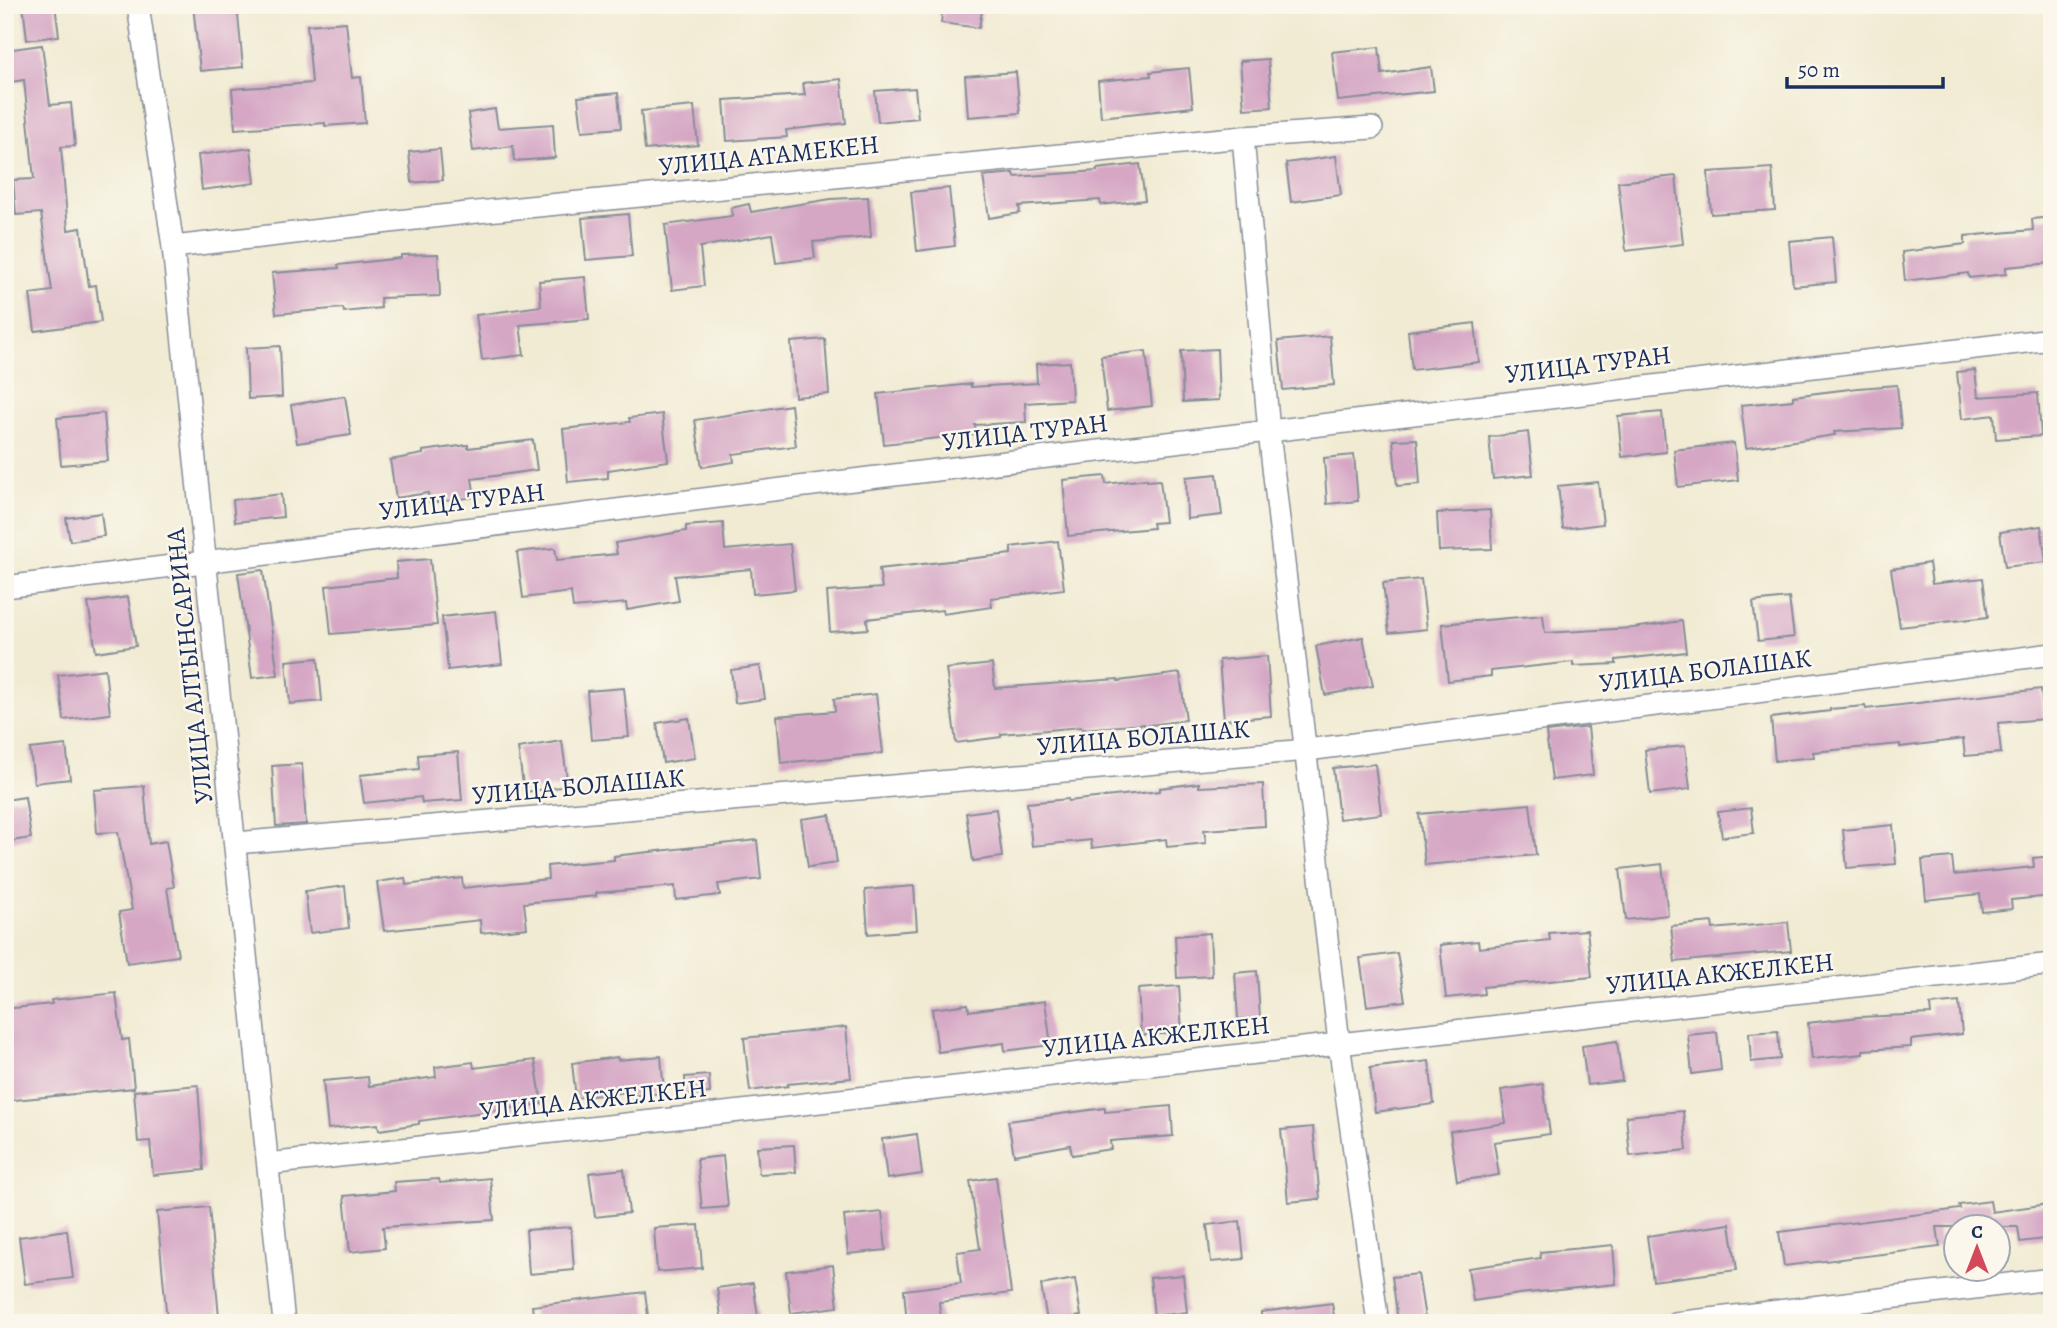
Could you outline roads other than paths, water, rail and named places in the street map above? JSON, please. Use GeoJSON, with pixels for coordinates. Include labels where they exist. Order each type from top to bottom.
{"type":"FeatureCollection","features":[{"type":"Feature","properties":{"kind":"street","name":"УЛИЦА АЛТЫНСАРИНА"},"geometry":{"type":"LineString","coordinates":[[138,5],[173,247],[284,1323]]}},
{"type":"Feature","properties":{"kind":"street","name":"УЛИЦА АТАМЕКЕН"},"geometry":{"type":"LineString","coordinates":[[173,247],[467,213],[1243,137],[1372,128]]}},
{"type":"Feature","properties":{"kind":"street"},"geometry":{"type":"LineString","coordinates":[[1243,137],[1269,432],[1339,1043],[1378,1323]]}},
{"type":"Feature","properties":{"kind":"street","name":"УЛИЦА ТУРАН"},"geometry":{"type":"LineString","coordinates":[[5,587],[870,478],[1269,432],[1566,394],[2052,339]]}},
{"type":"Feature","properties":{"kind":"street","name":"УЛИЦА БОЛАШАК"},"geometry":{"type":"LineString","coordinates":[[236,843],[1307,750],[2052,654]]}},
{"type":"Feature","properties":{"kind":"street","name":"УЛИЦА АКЖЕЛКЕН"},"geometry":{"type":"LineString","coordinates":[[268,1164],[2052,964]]}},
{"type":"Feature","properties":{"kind":"street"},"geometry":{"type":"LineString","coordinates":[[1675,1323],[2052,1279]]}}]}
